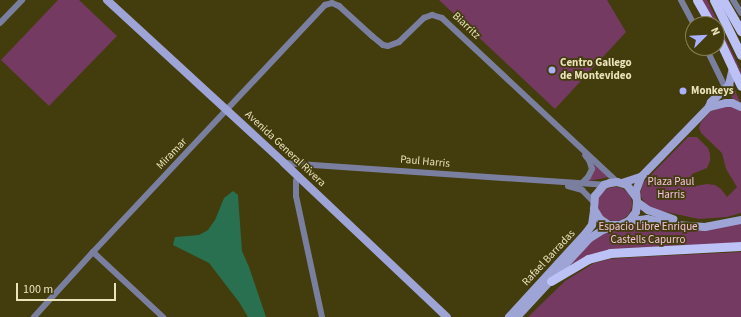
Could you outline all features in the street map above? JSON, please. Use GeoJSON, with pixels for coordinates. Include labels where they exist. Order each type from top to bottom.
{"type":"FeatureCollection","features":[{"type":"Feature","properties":{"kind":"main road","name":"Avenida General Rivera"},"geometry":{"type":"LineString","coordinates":[[107,0],[298,176],[447,317]]}},
{"type":"Feature","properties":{"kind":"main road"},"geometry":{"type":"LineString","coordinates":[[697,0],[706,16]]}},
{"type":"Feature","properties":{"kind":"main road"},"geometry":{"type":"LineString","coordinates":[[714,0],[741,55]]}},
{"type":"Feature","properties":{"kind":"main road"},"geometry":{"type":"LineString","coordinates":[[723,0],[741,31]]}},
{"type":"Feature","properties":{"kind":"main road"},"geometry":{"type":"LineString","coordinates":[[725,51],[741,86]]}},
{"type":"Feature","properties":{"kind":"main road"},"geometry":{"type":"LineString","coordinates":[[629,221],[636,212],[636,191],[641,177],[709,107],[711,102],[726,89],[730,82],[733,67]]}},
{"type":"Feature","properties":{"kind":"main road"},"geometry":{"type":"LineString","coordinates":[[726,89],[728,99],[732,103],[741,107]]}},
{"type":"Feature","properties":{"kind":"main road"},"geometry":{"type":"LineString","coordinates":[[709,107],[732,103]]}},
{"type":"Feature","properties":{"kind":"main road"},"geometry":{"type":"LineString","coordinates":[[604,185],[619,183],[641,177]]}},
{"type":"Feature","properties":{"kind":"main road"},"geometry":{"type":"LineString","coordinates":[[619,183],[631,188],[636,199],[648,210],[656,214],[690,222],[718,222],[741,216]]}},
{"type":"Feature","properties":{"kind":"main road","name":"Rafael Barradas"},"geometry":{"type":"LineString","coordinates":[[509,317],[589,230],[594,218],[595,196],[604,185]]}},
{"type":"Feature","properties":{"kind":"main road"},"geometry":{"type":"LineString","coordinates":[[594,206],[600,219],[609,225],[615,226]]}},
{"type":"Feature","properties":{"kind":"main road"},"geometry":{"type":"LineString","coordinates":[[629,221],[647,219],[676,225],[705,227],[741,220]]}},
{"type":"Feature","properties":{"kind":"main road","name":"Rafael Barradas"},"geometry":{"type":"LineString","coordinates":[[517,317],[590,238],[603,230],[629,221]]}},
{"type":"Feature","properties":{"kind":"main road"},"geometry":{"type":"LineString","coordinates":[[551,281],[588,259],[610,253],[741,246]]}},
{"type":"Feature","properties":{"kind":"street"},"geometry":{"type":"LineString","coordinates":[[0,23],[22,0]]}},
{"type":"Feature","properties":{"kind":"street"},"geometry":{"type":"LineString","coordinates":[[681,0],[690,16]]}},
{"type":"Feature","properties":{"kind":"street"},"geometry":{"type":"LineString","coordinates":[[733,0],[741,13]]}},
{"type":"Feature","properties":{"kind":"street","name":"Biarritz"},"geometry":{"type":"LineString","coordinates":[[325,6],[336,4],[383,45],[388,46],[399,42],[424,18],[432,15],[442,18],[619,183]]}},
{"type":"Feature","properties":{"kind":"street","name":"Miramar"},"geometry":{"type":"LineString","coordinates":[[34,317],[93,252],[325,6]]}},
{"type":"Feature","properties":{"kind":"street"},"geometry":{"type":"LineString","coordinates":[[710,56],[726,89]]}},
{"type":"Feature","properties":{"kind":"street","name":"Biarritz"},"geometry":{"type":"LineString","coordinates":[[581,149],[589,160],[592,169],[588,177],[581,184]]}},
{"type":"Feature","properties":{"kind":"street","name":"Paul Harris"},"geometry":{"type":"LineString","coordinates":[[284,163],[565,184],[604,185]]}},
{"type":"Feature","properties":{"kind":"street"},"geometry":{"type":"LineString","coordinates":[[298,176],[296,181],[296,196],[322,317]]}},
{"type":"Feature","properties":{"kind":"street","name":"Paul Harris"},"geometry":{"type":"LineString","coordinates":[[565,184],[582,190],[594,206]]}},
{"type":"Feature","properties":{"kind":"street"},"geometry":{"type":"LineString","coordinates":[[93,252],[163,317]]}},
{"type":"Feature","properties":{"kind":"green space"},"geometry":{"type":"Polygon","coordinates":[[[58,0],[79,0],[117,36],[49,106],[1,60],[58,0]]]}},
{"type":"Feature","properties":{"kind":"green space","name":"Centro Gallego de Montevideo"},"geometry":{"type":"Polygon","coordinates":[[[439,0],[607,0],[626,32],[555,109],[439,0]]]}},
{"type":"Feature","properties":{"kind":"green space"},"geometry":{"type":"Polygon","coordinates":[[[701,0],[707,0],[715,16],[710,16],[701,0]]]}},
{"type":"Feature","properties":{"kind":"green space"},"geometry":{"type":"Polygon","coordinates":[[[725,37],[741,71],[741,79],[725,46],[725,37]]]}},
{"type":"Feature","properties":{"kind":"green space"},"geometry":{"type":"Polygon","coordinates":[[[732,84],[740,102],[735,101],[730,95],[732,84]]]}},
{"type":"Feature","properties":{"kind":"green space","name":"Plaza Paul Harris"},"geometry":{"type":"Polygon","coordinates":[[[730,106],[741,111],[741,213],[727,217],[699,219],[657,210],[646,205],[640,195],[643,183],[688,137],[697,137],[708,148],[710,154],[710,161],[707,168],[692,174],[695,186],[707,184],[715,185],[721,189],[727,197],[737,187],[726,169],[722,153],[701,133],[699,128],[701,122],[713,109],[730,106]]]}},
{"type":"Feature","properties":{"kind":"green space"},"geometry":{"type":"Polygon","coordinates":[[[594,164],[609,177],[589,181],[594,164]]]}},
{"type":"Feature","properties":{"kind":"green space"},"geometry":{"type":"Polygon","coordinates":[[[612,187],[618,187],[627,192],[631,198],[631,210],[627,216],[618,221],[612,221],[603,216],[598,207],[598,201],[603,192],[612,187]]]}},
{"type":"Feature","properties":{"kind":"green space","name":"Espacio Libre Enrique Castells Capurro"},"geometry":{"type":"Polygon","coordinates":[[[644,221],[707,230],[741,223],[741,243],[647,248],[572,264],[573,260],[587,244],[611,230],[624,229],[644,221]]]}},
{"type":"Feature","properties":{"kind":"green space"},"geometry":{"type":"Polygon","coordinates":[[[741,252],[741,317],[528,317],[565,281],[594,263],[610,259],[741,252]]]}},
{"type":"Feature","properties":{"kind":"shaded area"},"geometry":{"type":"Polygon","coordinates":[[[233,191],[238,195],[242,251],[266,317],[248,317],[239,302],[209,263],[173,245],[175,237],[199,235],[208,230],[215,220],[224,198],[233,191]]]}},
{"type":"Feature","properties":{"kind":"place","name":"Centro Gallego de Montevideo"},"geometry":{"type":"Point","coordinates":[552,70]}},
{"type":"Feature","properties":{"kind":"place","name":"Monkeys"},"geometry":{"type":"Point","coordinates":[683,91]}}]}
